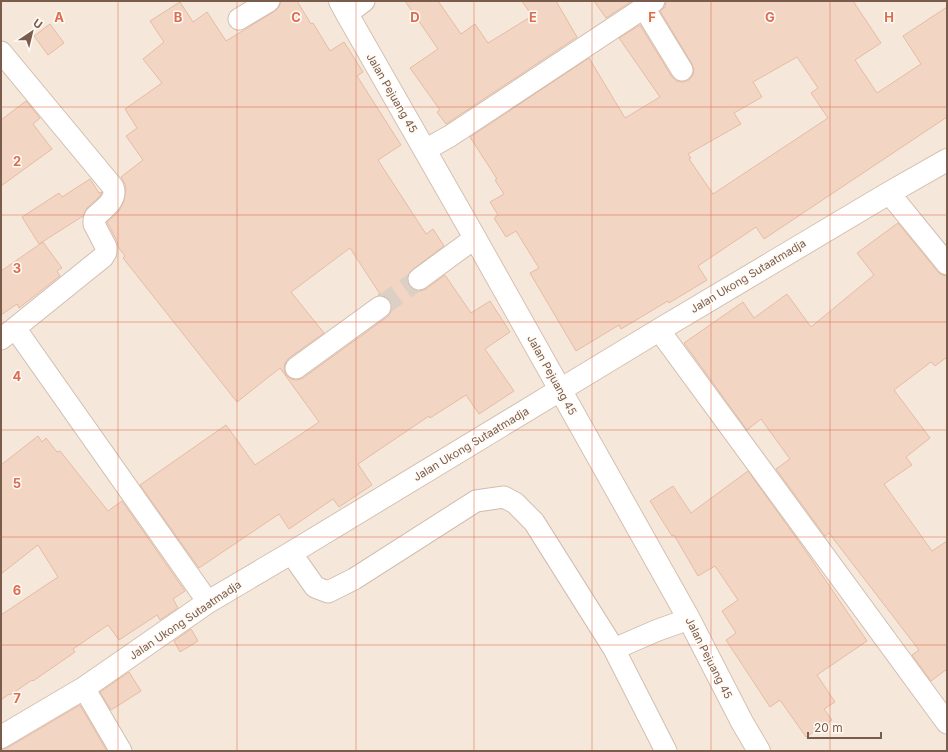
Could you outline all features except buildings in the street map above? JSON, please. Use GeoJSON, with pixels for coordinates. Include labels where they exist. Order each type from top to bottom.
{"type":"FeatureCollection","features":[{"type":"Feature","properties":{"kind":"main road","name":"Jalan Pejuang 45"},"geometry":{"type":"LineString","coordinates":[[350,5],[425,150],[689,619],[742,722],[759,751]]}},
{"type":"Feature","properties":{"kind":"main road","name":"Jalan Ukong Sutaatmadja"},"geometry":{"type":"LineString","coordinates":[[1,737],[84,688],[208,602],[659,330],[947,160]]}},
{"type":"Feature","properties":{"kind":"street"},"geometry":{"type":"LineString","coordinates":[[239,19],[269,1]]}},
{"type":"Feature","properties":{"kind":"street"},"geometry":{"type":"LineString","coordinates":[[425,150],[450,136],[649,4],[682,70]]}},
{"type":"Feature","properties":{"kind":"street"},"geometry":{"type":"LineString","coordinates":[[1,52],[113,187],[115,192],[114,197],[95,217],[94,220],[94,224],[106,247],[106,252],[103,257],[8,334],[208,602]]}},
{"type":"Feature","properties":{"kind":"street"},"geometry":{"type":"LineString","coordinates":[[889,193],[947,264]]}},
{"type":"Feature","properties":{"kind":"street"},"geometry":{"type":"LineString","coordinates":[[419,279],[475,238]]}},
{"type":"Feature","properties":{"kind":"street"},"geometry":{"type":"LineString","coordinates":[[296,368],[380,307]]}},
{"type":"Feature","properties":{"kind":"street"},"geometry":{"type":"LineString","coordinates":[[659,330],[947,723]]}},
{"type":"Feature","properties":{"kind":"street"},"geometry":{"type":"LineString","coordinates":[[292,552],[315,588],[328,592],[354,579],[476,501],[504,497],[515,503],[534,522],[614,649],[666,751]]}},
{"type":"Feature","properties":{"kind":"street"},"geometry":{"type":"LineString","coordinates":[[614,649],[658,630],[689,619]]}},
{"type":"Feature","properties":{"kind":"street"},"geometry":{"type":"LineString","coordinates":[[84,688],[121,751]]}},
{"type":"Feature","properties":{"kind":"shaded area"},"geometry":{"type":"Polygon","coordinates":[[[1,1],[947,1],[947,751],[1,751],[1,1]]]}},
{"type":"Feature","properties":{"kind":"tunnel"},"geometry":{"type":"LineString","coordinates":[[380,307],[419,279]]}}]}
